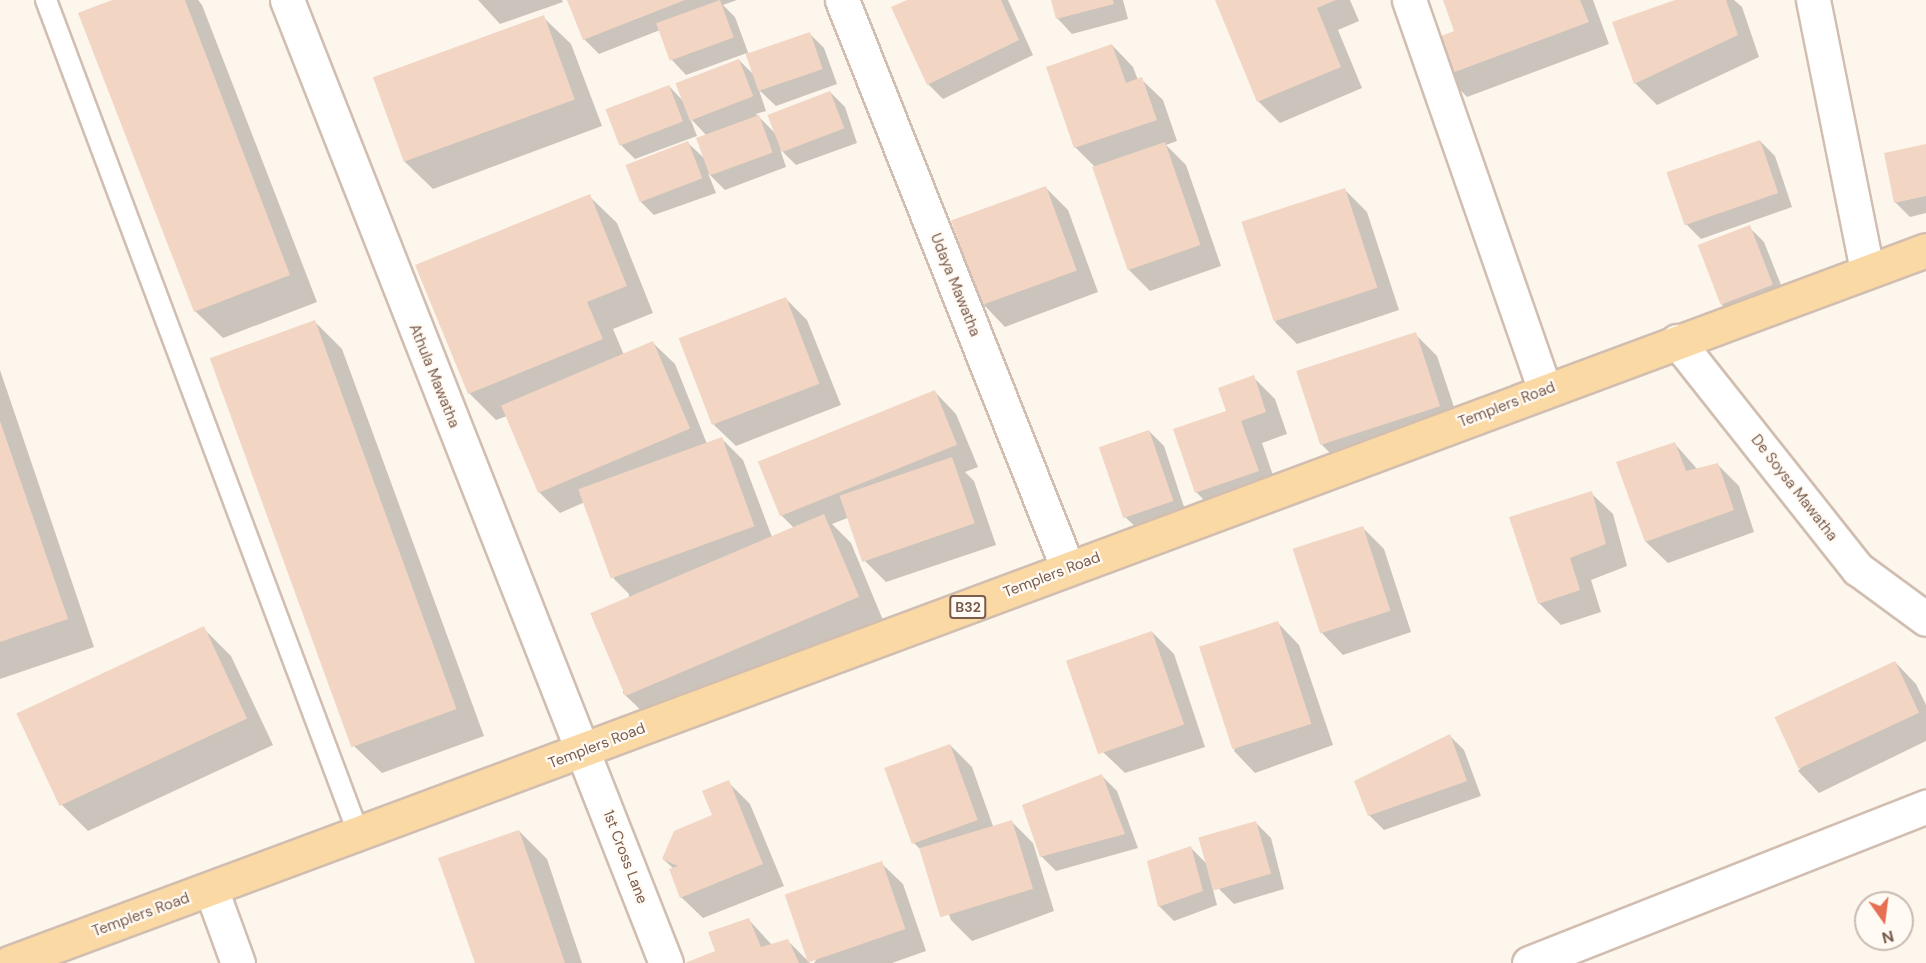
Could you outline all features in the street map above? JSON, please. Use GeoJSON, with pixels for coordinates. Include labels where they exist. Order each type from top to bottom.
{"type":"FeatureCollection","features":[{"type":"Feature","properties":{"kind":"main road","name":"Templers Road"},"geometry":{"type":"LineString","coordinates":[[9,963],[359,835],[1867,270],[1926,250]]}},
{"type":"Feature","properties":{"kind":"street","name":"Athula Mawatha"},"geometry":{"type":"LineString","coordinates":[[287,0],[584,750]]}},
{"type":"Feature","properties":{"kind":"street","name":"Udaya Mawatha"},"geometry":{"type":"LineString","coordinates":[[842,0],[1068,569]]}},
{"type":"Feature","properties":{"kind":"street"},"geometry":{"type":"LineString","coordinates":[[1409,0],[1545,391]]}},
{"type":"Feature","properties":{"kind":"street"},"geometry":{"type":"LineString","coordinates":[[1813,0],[1867,270]]}},
{"type":"Feature","properties":{"kind":"street","name":"De Soysa Mawatha"},"geometry":{"type":"LineString","coordinates":[[1677,341],[1858,569],[1926,619]]}},
{"type":"Feature","properties":{"kind":"street","name":"1st Cross Lane"},"geometry":{"type":"LineString","coordinates":[[584,750],[666,963]]}},
{"type":"Feature","properties":{"kind":"street"},"geometry":{"type":"LineString","coordinates":[[1529,963],[1926,807]]}},
{"type":"Feature","properties":{"kind":"street"},"geometry":{"type":"LineString","coordinates":[[211,889],[238,963]]}},
{"type":"Feature","properties":{"kind":"lane"},"geometry":{"type":"LineString","coordinates":[[46,0],[359,835]]}},
{"type":"Feature","properties":{"kind":"building"},"geometry":{"type":"Polygon","coordinates":[[[112,0],[185,0],[290,275],[194,312],[78,13],[112,0]]]}},
{"type":"Feature","properties":{"kind":"building"},"geometry":{"type":"Polygon","coordinates":[[[567,0],[685,0],[583,40],[567,0]]]}},
{"type":"Feature","properties":{"kind":"building"},"geometry":{"type":"Polygon","coordinates":[[[720,0],[734,38],[670,61],[656,23],[720,0]]]}},
{"type":"Feature","properties":{"kind":"building"},"geometry":{"type":"Polygon","coordinates":[[[907,0],[1001,0],[1019,40],[927,85],[891,7],[907,0]]]}},
{"type":"Feature","properties":{"kind":"building"},"geometry":{"type":"Polygon","coordinates":[[[1051,0],[1113,0],[1114,4],[1056,19],[1051,0]]]}},
{"type":"Feature","properties":{"kind":"building"},"geometry":{"type":"Polygon","coordinates":[[[1215,0],[1336,0],[1317,8],[1341,67],[1257,102],[1215,0]]]}},
{"type":"Feature","properties":{"kind":"building"},"geometry":{"type":"Polygon","coordinates":[[[1443,0],[1580,0],[1589,22],[1444,76],[1431,40],[1454,31],[1443,0]]]}},
{"type":"Feature","properties":{"kind":"building"},"geometry":{"type":"Polygon","coordinates":[[[1675,0],[1726,0],[1738,35],[1634,84],[1612,22],[1675,0]]]}},
{"type":"Feature","properties":{"kind":"building"},"geometry":{"type":"Polygon","coordinates":[[[544,15],[575,100],[404,162],[373,77],[544,15]]]}},
{"type":"Feature","properties":{"kind":"building"},"geometry":{"type":"Polygon","coordinates":[[[810,32],[823,69],[758,91],[746,54],[810,32]]]}},
{"type":"Feature","properties":{"kind":"building"},"geometry":{"type":"Polygon","coordinates":[[[1112,44],[1126,83],[1142,77],[1157,120],[1074,148],[1046,67],[1112,44]]]}},
{"type":"Feature","properties":{"kind":"building"},"geometry":{"type":"Polygon","coordinates":[[[739,59],[753,96],[690,121],[676,83],[739,59]]]}},
{"type":"Feature","properties":{"kind":"building"},"geometry":{"type":"Polygon","coordinates":[[[669,85],[683,121],[619,146],[606,109],[669,85]]]}},
{"type":"Feature","properties":{"kind":"building"},"geometry":{"type":"Polygon","coordinates":[[[830,91],[844,128],[782,152],[767,115],[830,91]]]}},
{"type":"Feature","properties":{"kind":"building"},"geometry":{"type":"Polygon","coordinates":[[[759,115],[773,153],[710,176],[696,138],[759,115]]]}},
{"type":"Feature","properties":{"kind":"building"},"geometry":{"type":"Polygon","coordinates":[[[1760,140],[1778,193],[1685,225],[1666,172],[1760,140]]]}},
{"type":"Feature","properties":{"kind":"building"},"geometry":{"type":"Polygon","coordinates":[[[688,141],[702,178],[640,202],[625,165],[688,141]]]}},
{"type":"Feature","properties":{"kind":"building"},"geometry":{"type":"Polygon","coordinates":[[[1165,142],[1200,245],[1128,270],[1092,167],[1165,142]]]}},
{"type":"Feature","properties":{"kind":"building"},"geometry":{"type":"Polygon","coordinates":[[[1926,144],[1926,196],[1894,203],[1884,153],[1926,144]]]}},
{"type":"Feature","properties":{"kind":"building"},"geometry":{"type":"Polygon","coordinates":[[[1046,186],[1077,271],[982,305],[951,221],[1046,186]]]}},
{"type":"Feature","properties":{"kind":"building"},"geometry":{"type":"Polygon","coordinates":[[[1345,188],[1377,288],[1274,322],[1241,222],[1345,188]]]}},
{"type":"Feature","properties":{"kind":"building"},"geometry":{"type":"Polygon","coordinates":[[[590,194],[627,286],[587,302],[603,339],[468,394],[415,265],[590,194]]]}},
{"type":"Feature","properties":{"kind":"building"},"geometry":{"type":"Polygon","coordinates":[[[1750,225],[1773,285],[1721,305],[1698,245],[1750,225]]]}},
{"type":"Feature","properties":{"kind":"building"},"geometry":{"type":"Polygon","coordinates":[[[786,297],[819,384],[712,425],[679,338],[786,297]]]}},
{"type":"Feature","properties":{"kind":"building"},"geometry":{"type":"Polygon","coordinates":[[[315,320],[457,709],[351,747],[210,358],[315,320]]]}},
{"type":"Feature","properties":{"kind":"building"},"geometry":{"type":"Polygon","coordinates":[[[1416,332],[1440,406],[1320,445],[1296,371],[1416,332]]]}},
{"type":"Feature","properties":{"kind":"building"},"geometry":{"type":"Polygon","coordinates":[[[653,341],[690,428],[538,493],[501,405],[653,341]]]}},
{"type":"Feature","properties":{"kind":"building"},"geometry":{"type":"Polygon","coordinates":[[[1254,375],[1266,412],[1241,421],[1259,471],[1195,493],[1173,429],[1226,411],[1218,388],[1254,375]]]}},
{"type":"Feature","properties":{"kind":"building"},"geometry":{"type":"Polygon","coordinates":[[[935,390],[957,445],[780,516],[758,462],[935,390]]]}},
{"type":"Feature","properties":{"kind":"building"},"geometry":{"type":"Polygon","coordinates":[[[0,421],[68,619],[0,642],[0,421]]]}},
{"type":"Feature","properties":{"kind":"building"},"geometry":{"type":"Polygon","coordinates":[[[1149,430],[1173,501],[1123,518],[1099,447],[1149,430]]]}},
{"type":"Feature","properties":{"kind":"building"},"geometry":{"type":"Polygon","coordinates":[[[722,437],[754,526],[611,579],[578,489],[722,437]]]}},
{"type":"Feature","properties":{"kind":"building"},"geometry":{"type":"Polygon","coordinates":[[[1675,442],[1686,471],[1718,463],[1734,510],[1645,542],[1616,462],[1675,442]]]}},
{"type":"Feature","properties":{"kind":"building"},"geometry":{"type":"Polygon","coordinates":[[[952,457],[975,523],[862,562],[839,496],[952,457]]]}},
{"type":"Feature","properties":{"kind":"building"},"geometry":{"type":"Polygon","coordinates":[[[1592,491],[1606,544],[1570,558],[1580,590],[1538,604],[1509,517],[1592,491]]]}},
{"type":"Feature","properties":{"kind":"building"},"geometry":{"type":"Polygon","coordinates":[[[824,514],[859,597],[625,696],[590,613],[824,514]]]}},
{"type":"Feature","properties":{"kind":"building"},"geometry":{"type":"Polygon","coordinates":[[[1363,526],[1391,611],[1320,634],[1293,549],[1363,526]]]}},
{"type":"Feature","properties":{"kind":"building"},"geometry":{"type":"Polygon","coordinates":[[[1278,621],[1311,724],[1232,749],[1199,647],[1278,621]]]}},
{"type":"Feature","properties":{"kind":"building"},"geometry":{"type":"Polygon","coordinates":[[[204,626],[247,718],[60,806],[16,713],[204,626]]]}},
{"type":"Feature","properties":{"kind":"building"},"geometry":{"type":"Polygon","coordinates":[[[1152,631],[1184,725],[1098,754],[1066,661],[1152,631]]]}},
{"type":"Feature","properties":{"kind":"building"},"geometry":{"type":"Polygon","coordinates":[[[1895,661],[1919,713],[1799,769],[1774,717],[1895,661]]]}},
{"type":"Feature","properties":{"kind":"building"},"geometry":{"type":"Polygon","coordinates":[[[1450,734],[1467,781],[1368,816],[1354,781],[1450,734]]]}},
{"type":"Feature","properties":{"kind":"building"},"geometry":{"type":"Polygon","coordinates":[[[950,744],[978,820],[912,844],[884,768],[950,744]]]}},
{"type":"Feature","properties":{"kind":"building"},"geometry":{"type":"Polygon","coordinates":[[[1102,774],[1125,834],[1040,857],[1022,805],[1102,774]]]}},
{"type":"Feature","properties":{"kind":"building"},"geometry":{"type":"Polygon","coordinates":[[[729,780],[763,864],[680,898],[669,869],[678,866],[662,859],[674,831],[712,815],[702,791],[729,780]]]}},
{"type":"Feature","properties":{"kind":"building"},"geometry":{"type":"Polygon","coordinates":[[[1012,820],[1033,889],[940,917],[919,848],[1012,820]]]}},
{"type":"Feature","properties":{"kind":"building"},"geometry":{"type":"Polygon","coordinates":[[[1256,821],[1271,874],[1213,890],[1198,838],[1256,821]]]}},
{"type":"Feature","properties":{"kind":"building"},"geometry":{"type":"Polygon","coordinates":[[[519,830],[565,963],[475,963],[438,858],[519,830]]]}},
{"type":"Feature","properties":{"kind":"building"},"geometry":{"type":"Polygon","coordinates":[[[1191,846],[1203,891],[1158,907],[1147,861],[1191,846]]]}},
{"type":"Feature","properties":{"kind":"building"},"geometry":{"type":"Polygon","coordinates":[[[882,861],[905,929],[808,963],[785,895],[882,861]]]}},
{"type":"Feature","properties":{"kind":"building"},"geometry":{"type":"Polygon","coordinates":[[[749,918],[761,947],[788,939],[799,963],[685,963],[715,951],[708,932],[749,918]]]}}]}
